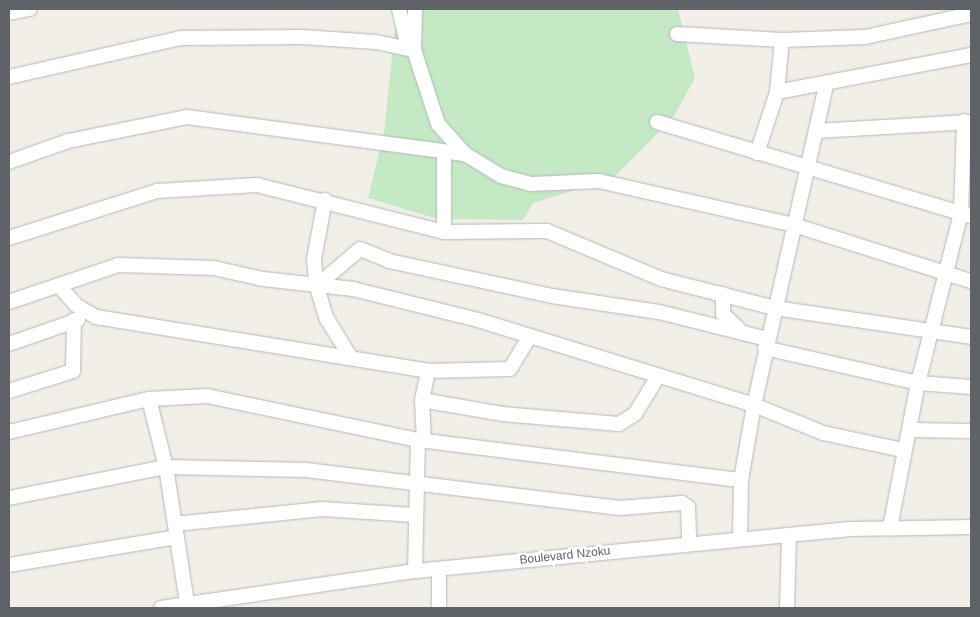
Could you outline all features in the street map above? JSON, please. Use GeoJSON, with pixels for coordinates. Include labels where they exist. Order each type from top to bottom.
{"type":"FeatureCollection","features":[{"type":"Feature","properties":{"kind":"street"},"geometry":{"type":"LineString","coordinates":[[9,13],[30,9]]}},
{"type":"Feature","properties":{"kind":"street"},"geometry":{"type":"LineString","coordinates":[[399,9],[438,124],[465,154],[514,182],[599,181],[794,226],[971,281]]}},
{"type":"Feature","properties":{"kind":"street"},"geometry":{"type":"LineString","coordinates":[[411,49],[415,9]]}},
{"type":"Feature","properties":{"kind":"street"},"geometry":{"type":"LineString","coordinates":[[677,34],[782,40],[865,38],[971,14]]}},
{"type":"Feature","properties":{"kind":"street"},"geometry":{"type":"LineString","coordinates":[[9,77],[180,38],[302,37],[411,49]]}},
{"type":"Feature","properties":{"kind":"street"},"geometry":{"type":"LineString","coordinates":[[757,153],[777,92],[782,40]]}},
{"type":"Feature","properties":{"kind":"street"},"geometry":{"type":"LineString","coordinates":[[777,92],[826,85],[971,55]]}},
{"type":"Feature","properties":{"kind":"street"},"geometry":{"type":"LineString","coordinates":[[740,539],[741,480],[754,405],[766,343],[826,85]]}},
{"type":"Feature","properties":{"kind":"street"},"geometry":{"type":"LineString","coordinates":[[9,162],[78,138],[187,117],[444,154],[465,154]]}},
{"type":"Feature","properties":{"kind":"street"},"geometry":{"type":"LineString","coordinates":[[656,122],[966,215]]}},
{"type":"Feature","properties":{"kind":"street"},"geometry":{"type":"LineString","coordinates":[[816,131],[968,122],[966,215],[946,273],[918,383],[903,450],[890,528]]}},
{"type":"Feature","properties":{"kind":"street"},"geometry":{"type":"LineString","coordinates":[[444,154],[444,232]]}},
{"type":"Feature","properties":{"kind":"street"},"geometry":{"type":"LineString","coordinates":[[9,238],[156,191],[257,185],[325,200],[444,232],[547,231],[662,279],[775,308],[971,337]]}},
{"type":"Feature","properties":{"kind":"street"},"geometry":{"type":"LineString","coordinates":[[325,200],[314,259],[317,284],[327,319],[351,358]]}},
{"type":"Feature","properties":{"kind":"street"},"geometry":{"type":"LineString","coordinates":[[317,284],[360,249],[389,261],[552,296],[658,312],[744,332],[766,343],[918,383],[971,387]]}},
{"type":"Feature","properties":{"kind":"street"},"geometry":{"type":"LineString","coordinates":[[9,302],[118,265],[214,268],[317,284],[414,304],[529,337],[657,378],[754,405],[823,433],[903,450]]}},
{"type":"Feature","properties":{"kind":"street"},"geometry":{"type":"LineString","coordinates":[[60,286],[77,306],[96,317]]}},
{"type":"Feature","properties":{"kind":"street"},"geometry":{"type":"LineString","coordinates":[[723,294],[723,314],[744,332]]}},
{"type":"Feature","properties":{"kind":"street"},"geometry":{"type":"LineString","coordinates":[[9,344],[74,320],[96,317],[428,371],[508,369],[529,337]]}},
{"type":"Feature","properties":{"kind":"street"},"geometry":{"type":"LineString","coordinates":[[9,391],[73,371],[74,320]]}},
{"type":"Feature","properties":{"kind":"street"},"geometry":{"type":"LineString","coordinates":[[415,571],[414,514],[418,483],[422,400],[428,371]]}},
{"type":"Feature","properties":{"kind":"street"},"geometry":{"type":"LineString","coordinates":[[422,400],[502,414],[620,424],[635,414],[657,378]]}},
{"type":"Feature","properties":{"kind":"street"},"geometry":{"type":"LineString","coordinates":[[9,432],[149,399],[207,396],[421,440],[741,480]]}},
{"type":"Feature","properties":{"kind":"street"},"geometry":{"type":"LineString","coordinates":[[149,399],[166,467],[186,603]]}},
{"type":"Feature","properties":{"kind":"street"},"geometry":{"type":"LineString","coordinates":[[909,430],[971,431]]}},
{"type":"Feature","properties":{"kind":"street"},"geometry":{"type":"LineString","coordinates":[[9,498],[166,467],[306,470],[620,508],[682,503],[688,507],[688,544]]}},
{"type":"Feature","properties":{"kind":"street"},"geometry":{"type":"LineString","coordinates":[[9,565],[176,530],[322,509],[414,514]]}},
{"type":"Feature","properties":{"kind":"street","name":"Boulevard Nzoku"},"geometry":{"type":"LineString","coordinates":[[161,608],[186,603],[224,603],[415,571],[789,535],[890,528],[971,527]]}},
{"type":"Feature","properties":{"kind":"street"},"geometry":{"type":"LineString","coordinates":[[787,608],[789,535]]}},
{"type":"Feature","properties":{"kind":"street"},"geometry":{"type":"LineString","coordinates":[[439,569],[439,608]]}},
{"type":"Feature","properties":{"kind":"green space"},"geometry":{"type":"Polygon","coordinates":[[[397,9],[678,9],[695,78],[673,118],[613,178],[533,203],[523,220],[438,219],[368,198],[384,132],[397,9]]]}}]}
